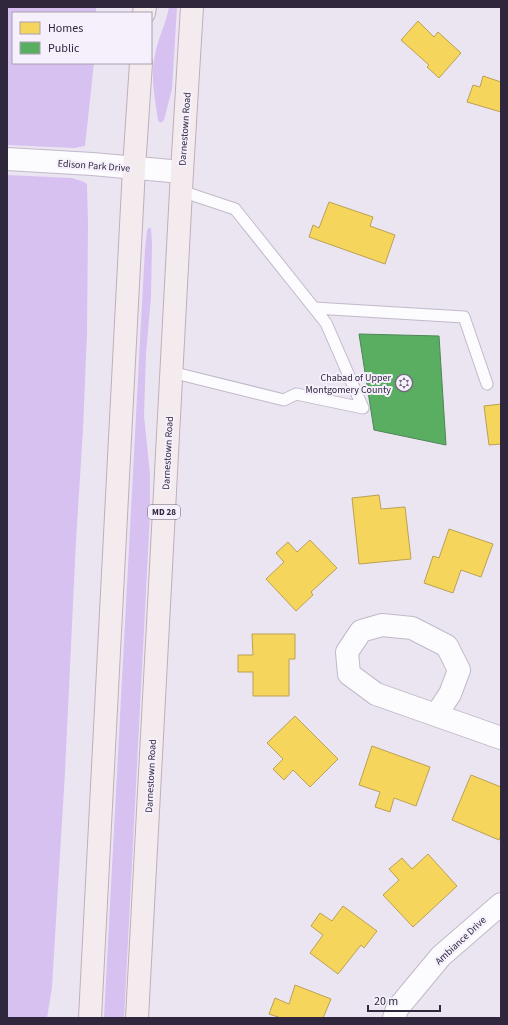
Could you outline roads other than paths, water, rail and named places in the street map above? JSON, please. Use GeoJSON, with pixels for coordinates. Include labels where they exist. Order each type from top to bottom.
{"type":"FeatureCollection","features":[{"type":"Feature","properties":{"kind":"main road","name":"Darnestown Road"},"geometry":{"type":"LineString","coordinates":[[137,1018],[181,182],[192,7]]}},
{"type":"Feature","properties":{"kind":"main road"},"geometry":{"type":"LineString","coordinates":[[90,1018],[134,168],[141,64]]}},
{"type":"Feature","properties":{"kind":"street","name":"Edison Park Drive"},"geometry":{"type":"LineString","coordinates":[[7,160],[92,164],[134,168],[181,182]]}},
{"type":"Feature","properties":{"kind":"street"},"geometry":{"type":"LineString","coordinates":[[436,715],[450,694],[460,670],[447,646],[412,628],[382,625],[361,632],[347,652],[349,674],[376,694],[501,738]]}},
{"type":"Feature","properties":{"kind":"street","name":"Ambiance Drive"},"geometry":{"type":"LineString","coordinates":[[394,1018],[398,1009],[441,956],[501,904]]}},
{"type":"Feature","properties":{"kind":"lane"},"geometry":{"type":"LineString","coordinates":[[171,372],[284,400],[296,394],[363,408],[326,323],[235,209],[181,182]]}},
{"type":"Feature","properties":{"kind":"lane"},"geometry":{"type":"LineString","coordinates":[[314,308],[464,318],[487,384]]}},
{"type":"Feature","properties":{"kind":"place","name":"Chabad of Upper Montgomery County"},"geometry":{"type":"Point","coordinates":[404,383]}}]}
